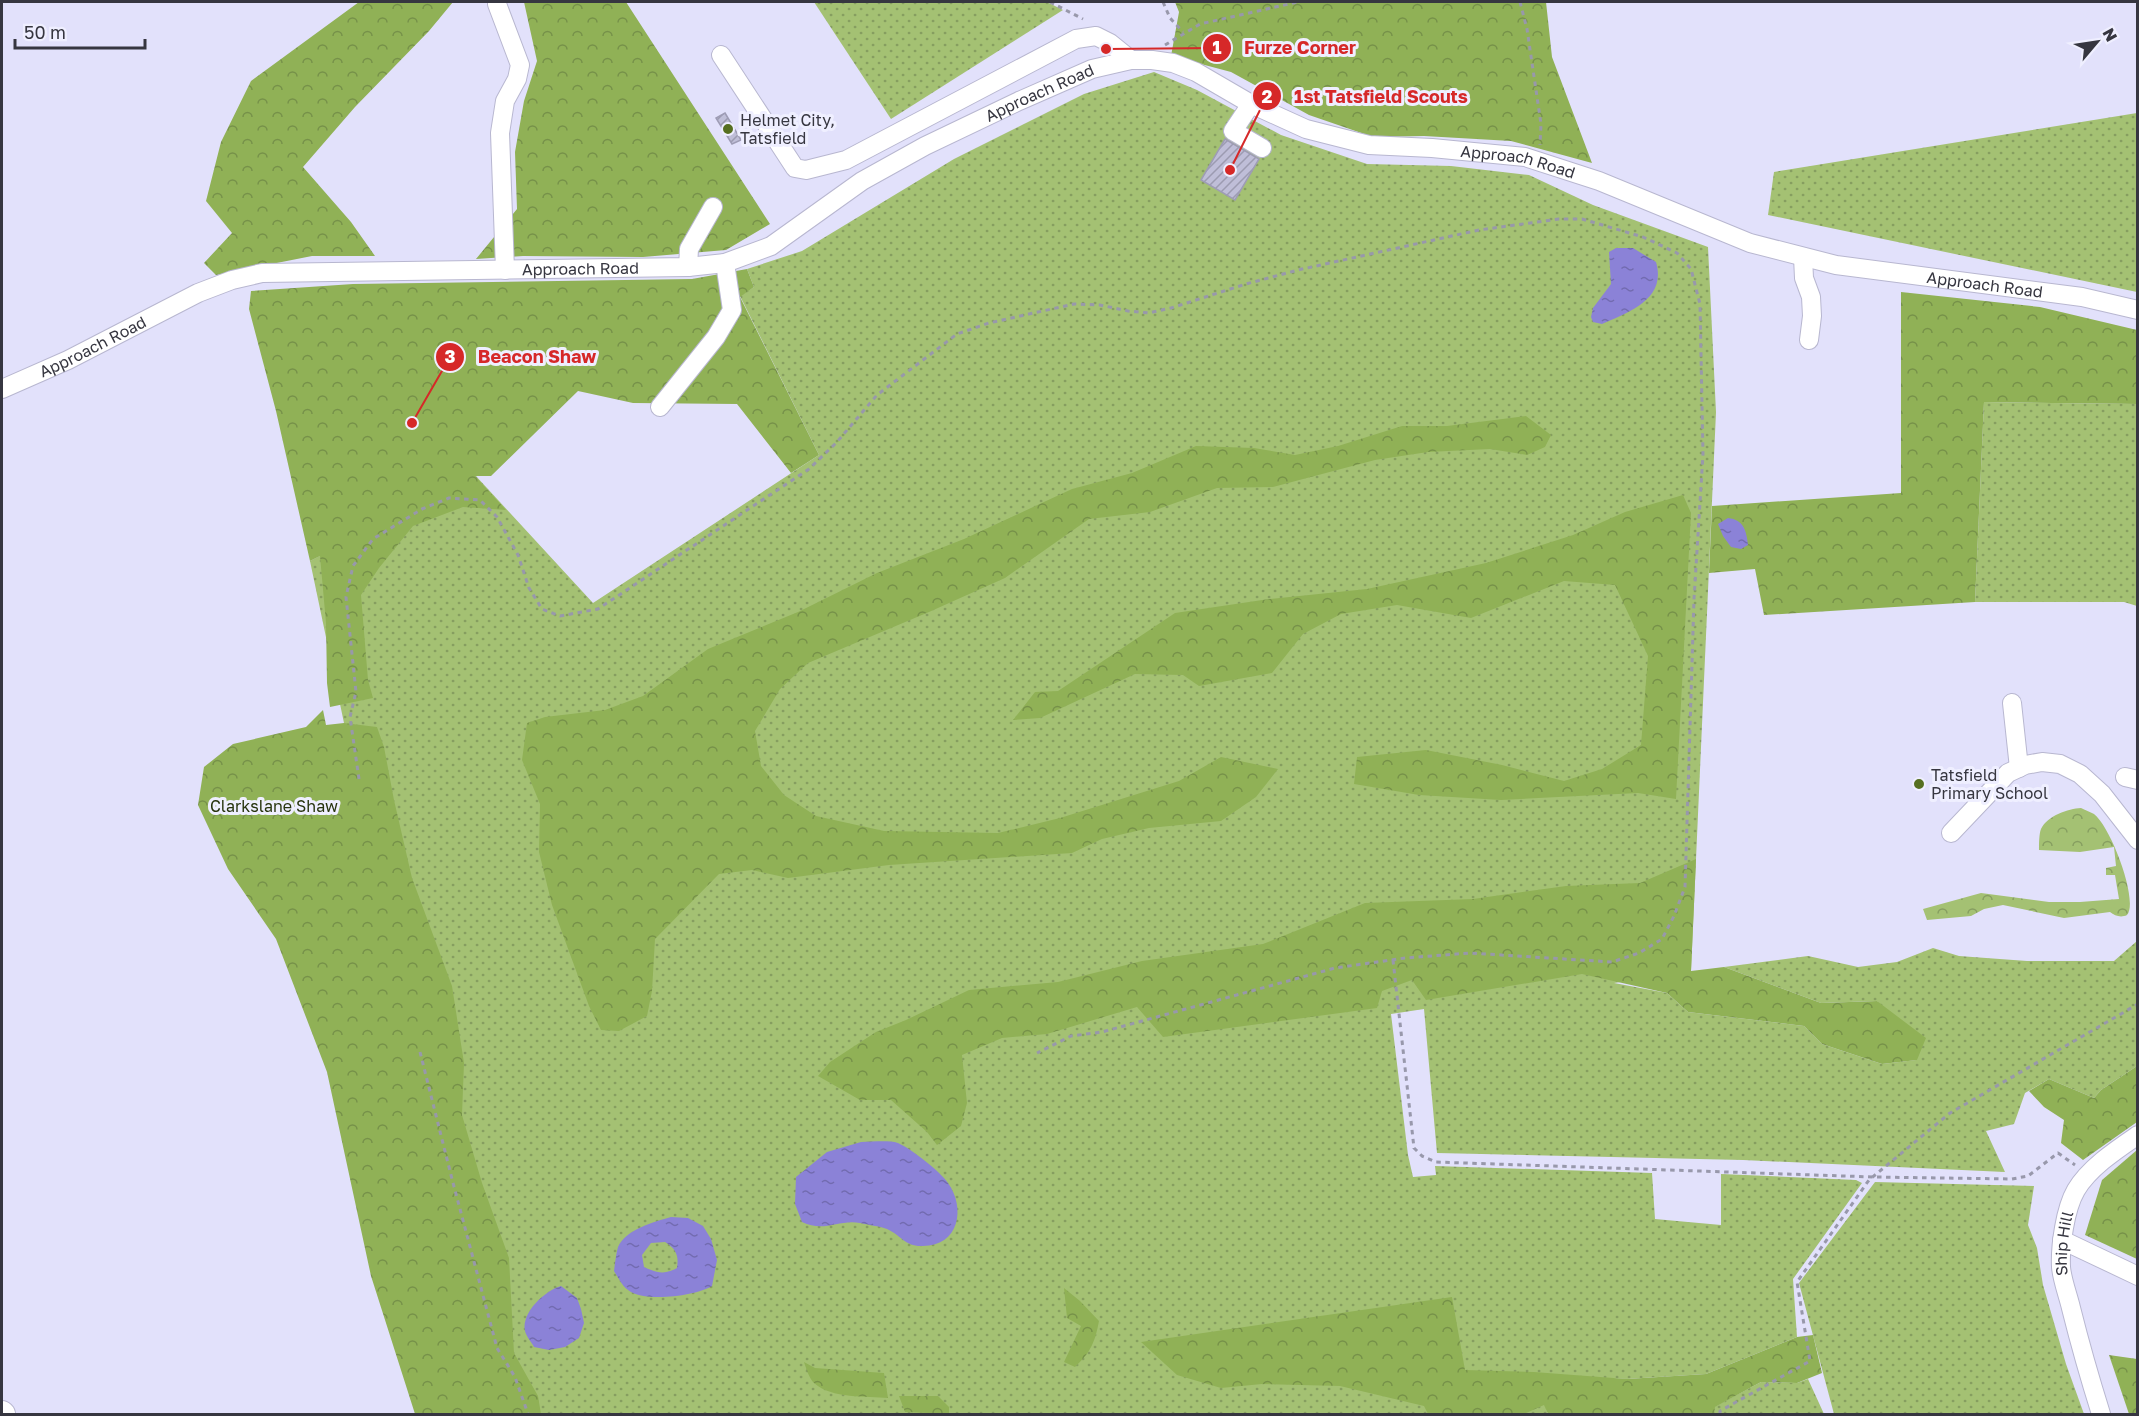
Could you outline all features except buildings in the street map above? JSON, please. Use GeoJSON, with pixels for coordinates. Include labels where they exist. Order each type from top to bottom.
{"type":"FeatureCollection","features":[{"type":"Feature","properties":{"kind":"street"},"geometry":{"type":"LineString","coordinates":[[497,4],[520,65],[517,79],[505,101],[500,133],[505,270]]}},
{"type":"Feature","properties":{"kind":"street"},"geometry":{"type":"LineString","coordinates":[[721,55],[795,168],[806,170],[846,160],[1076,39],[1096,36],[1110,43],[1131,60]]}},
{"type":"Feature","properties":{"kind":"street","name":"Approach Road"},"geometry":{"type":"LineString","coordinates":[[2,389],[79,355],[198,293],[232,280],[262,273],[688,267],[725,263],[771,246],[861,181],[925,146],[1092,69],[1131,60],[1173,63],[1196,72],[1251,104],[1306,129],[1369,145],[1432,148],[1525,157],[1599,181],[1750,243],[1836,266],[2082,297],[2138,310]]}},
{"type":"Feature","properties":{"kind":"street"},"geometry":{"type":"LineString","coordinates":[[1251,104],[1233,131],[1262,148]]}},
{"type":"Feature","properties":{"kind":"street"},"geometry":{"type":"LineString","coordinates":[[688,267],[689,249],[713,207]]}},
{"type":"Feature","properties":{"kind":"street"},"geometry":{"type":"LineString","coordinates":[[1803,257],[1804,278],[1811,297],[1812,316],[1809,340]]}},
{"type":"Feature","properties":{"kind":"street"},"geometry":{"type":"LineString","coordinates":[[660,407],[716,337],[732,310],[725,263]]}},
{"type":"Feature","properties":{"kind":"street"},"geometry":{"type":"LineString","coordinates":[[2012,703],[2019,768]]}},
{"type":"Feature","properties":{"kind":"street"},"geometry":{"type":"LineString","coordinates":[[1951,833],[2008,773],[2042,762],[2060,764],[2080,774],[2132,822],[2138,840]]}},
{"type":"Feature","properties":{"kind":"street","name":"Ship Hill"},"geometry":{"type":"LineString","coordinates":[[2101,1414],[2081,1350],[2061,1268],[2062,1240],[2076,1191],[2088,1175],[2138,1135]]}},
{"type":"Feature","properties":{"kind":"street"},"geometry":{"type":"LineString","coordinates":[[2062,1240],[2138,1276]]}},
{"type":"Feature","properties":{"kind":"path"},"geometry":{"type":"LineString","coordinates":[[1163,2],[1170,18],[1183,32]]}},
{"type":"Feature","properties":{"kind":"path"},"geometry":{"type":"LineString","coordinates":[[1152,60],[1164,46],[1183,32],[1200,24],[1298,2]]}},
{"type":"Feature","properties":{"kind":"path"},"geometry":{"type":"LineString","coordinates":[[1520,2],[1527,29],[1541,124],[1541,142],[1537,161]]}},
{"type":"Feature","properties":{"kind":"path"},"geometry":{"type":"LineString","coordinates":[[359,778],[350,717],[356,692],[346,597],[352,566],[373,540],[431,505],[449,498],[480,500],[497,517],[518,555],[529,588],[542,609],[560,616],[575,615],[598,609],[809,469],[836,443],[877,395],[957,334],[988,323],[1074,304],[1100,305],[1149,313],[1246,284],[1321,265],[1479,230],[1559,219],[1582,219],[1643,237],[1677,253],[1691,269],[1700,304],[1703,454],[1694,599],[1685,887],[1662,939],[1639,953],[1612,962],[1470,953],[1393,959],[1335,968],[1102,1032],[1071,1036],[1037,1053]]}},
{"type":"Feature","properties":{"kind":"path"},"geometry":{"type":"LineString","coordinates":[[1393,959],[1414,1148],[1422,1156],[1436,1162],[1873,1177],[2012,1179],[2028,1176],[2058,1153],[2088,1175]]}},
{"type":"Feature","properties":{"kind":"path"},"geometry":{"type":"LineString","coordinates":[[1720,1414],[1720,1411],[1810,1361],[1797,1282],[1873,1177],[1950,1113],[2138,1004]]}},
{"type":"Feature","properties":{"kind":"path"},"geometry":{"type":"LineString","coordinates":[[420,1052],[497,1348],[515,1377],[528,1414]]}},
{"type":"Feature","properties":{"kind":"green space"},"geometry":{"type":"Polygon","coordinates":[[[359,2],[453,2],[429,31],[355,107],[303,167],[351,222],[375,256],[312,256],[216,275],[204,263],[232,233],[206,201],[221,142],[251,81],[359,2]]]}},
{"type":"Feature","properties":{"kind":"green space"},"geometry":{"type":"Polygon","coordinates":[[[524,2],[626,2],[770,224],[726,250],[643,257],[523,256],[476,259],[517,209],[515,152],[524,101],[537,61],[524,2]]]}},
{"type":"Feature","properties":{"kind":"green space"},"geometry":{"type":"Polygon","coordinates":[[[814,2],[1047,2],[1063,10],[891,119],[814,2]]]}},
{"type":"Feature","properties":{"kind":"green space"},"geometry":{"type":"Polygon","coordinates":[[[1175,2],[1546,2],[1552,57],[1592,163],[1511,141],[1424,136],[1373,137],[1309,115],[1231,72],[1171,56],[1179,12],[1175,2]]]}},
{"type":"Feature","properties":{"kind":"green space"},"geometry":{"type":"Polygon","coordinates":[[[1154,72],[1197,90],[1281,135],[1367,164],[1451,166],[1529,175],[1593,205],[1708,247],[1716,412],[1691,971],[1614,983],[1667,993],[1688,1012],[1804,1026],[1822,1044],[1882,1064],[1916,1060],[1877,1001],[1821,1003],[1724,967],[1808,956],[1858,967],[1897,962],[1933,948],[1959,956],[2027,961],[2114,961],[2137,941],[2137,1066],[2101,1090],[2094,1098],[2049,1079],[2025,1093],[2014,1124],[1986,1131],[2005,1172],[1743,1160],[1437,1153],[1424,1009],[1391,1014],[1408,1155],[1413,1177],[1436,1175],[1435,1166],[1652,1173],[1655,1219],[1721,1225],[1721,1174],[1856,1180],[1862,1183],[1793,1279],[1797,1337],[1706,1374],[1627,1379],[1535,1375],[1548,1414],[489,1414],[310,561],[475,475],[593,603],[819,455],[740,296],[754,287],[747,269],[802,251],[954,159],[1084,94],[1154,72]]]}},
{"type":"Feature","properties":{"kind":"green space"},"geometry":{"type":"Polygon","coordinates":[[[2137,113],[2137,292],[1768,215],[1774,172],[2137,113]]]}},
{"type":"Feature","properties":{"kind":"green space"},"geometry":{"type":"Polygon","coordinates":[[[747,269],[754,287],[740,297],[819,455],[791,473],[737,404],[633,403],[578,391],[491,476],[475,476],[506,510],[463,507],[413,526],[379,568],[361,595],[368,680],[373,698],[330,707],[320,556],[310,561],[276,411],[249,309],[251,291],[353,284],[692,279],[747,269]]]}},
{"type":"Feature","properties":{"kind":"green space"},"geometry":{"type":"Polygon","coordinates":[[[1901,292],[2040,307],[2137,330],[2137,404],[1984,402],[1975,602],[1764,615],[1755,569],[1709,573],[1712,506],[1901,493],[1901,292]]]}},
{"type":"Feature","properties":{"kind":"green space"},"geometry":{"type":"Polygon","coordinates":[[[1984,402],[2137,404],[2137,606],[2124,602],[1975,602],[1984,402]]]}},
{"type":"Feature","properties":{"kind":"green space"},"geometry":{"type":"Polygon","coordinates":[[[1526,416],[1551,435],[1545,447],[1527,455],[1490,449],[1428,452],[1375,460],[1273,487],[1217,488],[1150,512],[1089,519],[1005,578],[808,663],[780,689],[755,731],[761,766],[784,795],[816,816],[884,831],[998,833],[1060,818],[1179,781],[1221,757],[1278,769],[1256,797],[1221,821],[1149,828],[1102,839],[1072,853],[889,865],[788,878],[752,870],[719,874],[655,939],[652,991],[647,1016],[619,1031],[601,1030],[589,1006],[552,905],[539,852],[540,804],[522,760],[527,723],[545,717],[605,710],[643,696],[708,649],[798,612],[877,573],[964,539],[1072,489],[1132,473],[1196,446],[1254,448],[1295,455],[1338,446],[1402,426],[1447,426],[1526,416]]]}},
{"type":"Feature","properties":{"kind":"green space"},"geometry":{"type":"Polygon","coordinates":[[[1683,495],[1691,513],[1676,799],[1638,793],[1501,800],[1419,795],[1354,784],[1357,757],[1426,750],[1502,765],[1564,781],[1602,769],[1641,745],[1648,656],[1615,585],[1564,581],[1471,618],[1397,605],[1341,614],[1303,634],[1272,673],[1199,686],[1183,675],[1135,674],[1040,718],[1013,720],[1035,692],[1058,691],[1175,613],[1269,599],[1367,589],[1486,563],[1573,535],[1625,512],[1683,495]]]}},
{"type":"Feature","properties":{"kind":"green space","name":"Clarkslane Shaw"},"geometry":{"type":"Polygon","coordinates":[[[323,710],[326,725],[344,723],[377,727],[384,747],[412,878],[452,986],[464,1063],[462,1115],[482,1183],[509,1258],[514,1353],[538,1396],[541,1414],[415,1414],[371,1276],[327,1072],[276,939],[228,869],[198,805],[204,767],[233,744],[306,727],[323,710]]]}},
{"type":"Feature","properties":{"kind":"green space"},"geometry":{"type":"Polygon","coordinates":[[[2081,808],[2094,814],[2101,821],[2115,848],[2129,895],[2130,907],[2127,915],[2118,916],[2110,912],[2064,918],[2003,905],[1984,909],[1971,916],[1927,920],[1923,909],[1981,893],[2049,902],[2119,899],[2115,875],[2106,875],[2106,868],[2116,866],[2114,847],[2080,852],[2039,850],[2041,829],[2048,820],[2070,810],[2081,808]]]}},
{"type":"Feature","properties":{"kind":"green space"},"geometry":{"type":"Polygon","coordinates":[[[1696,859],[1691,971],[1724,967],[1821,1003],[1877,1001],[1926,1038],[1917,1060],[1882,1064],[1822,1044],[1804,1026],[1688,1012],[1667,993],[1582,974],[1426,1000],[1412,980],[1382,991],[1377,1008],[1163,1037],[1137,1007],[1047,1034],[1002,1038],[962,1055],[967,1103],[961,1126],[937,1145],[927,1132],[891,1100],[860,1100],[818,1076],[830,1062],[876,1032],[969,990],[1058,982],[1142,961],[1263,944],[1365,903],[1473,899],[1566,886],[1640,883],[1696,859]]]}},
{"type":"Feature","properties":{"kind":"green space"},"geometry":{"type":"Polygon","coordinates":[[[2137,1066],[2137,1122],[2083,1160],[2061,1143],[2064,1120],[2044,1107],[2029,1091],[2049,1079],[2094,1098],[2101,1090],[2137,1066]]]}},
{"type":"Feature","properties":{"kind":"green space"},"geometry":{"type":"Polygon","coordinates":[[[2137,1150],[2137,1259],[2085,1235],[2102,1180],[2137,1150]]]}},
{"type":"Feature","properties":{"kind":"green space"},"geometry":{"type":"Polygon","coordinates":[[[1875,1182],[2034,1186],[2028,1225],[2037,1248],[2043,1285],[2066,1364],[2084,1414],[1834,1414],[1799,1283],[1875,1182]]]}},
{"type":"Feature","properties":{"kind":"green space"},"geometry":{"type":"Polygon","coordinates":[[[1064,1288],[1099,1321],[1092,1346],[1075,1367],[1064,1362],[1081,1326],[1067,1318],[1064,1288]]]}},
{"type":"Feature","properties":{"kind":"green space"},"geometry":{"type":"Polygon","coordinates":[[[1452,1297],[1465,1370],[1534,1372],[1627,1379],[1706,1374],[1797,1337],[1813,1335],[1822,1373],[1797,1383],[1761,1382],[1715,1407],[1714,1414],[1548,1414],[1544,1405],[1524,1414],[1428,1414],[1424,1406],[1340,1386],[1262,1384],[1221,1388],[1177,1375],[1141,1342],[1452,1297]]]}},
{"type":"Feature","properties":{"kind":"green space"},"geometry":{"type":"Polygon","coordinates":[[[2109,1355],[2137,1359],[2137,1414],[2129,1414],[2109,1355]]]}},
{"type":"Feature","properties":{"kind":"green space"},"geometry":{"type":"Polygon","coordinates":[[[804,1362],[815,1368],[884,1373],[888,1398],[850,1396],[830,1392],[812,1381],[804,1362]]]}},
{"type":"Feature","properties":{"kind":"green space"},"geometry":{"type":"Polygon","coordinates":[[[1808,1379],[1824,1414],[1714,1414],[1714,1407],[1761,1382],[1797,1383],[1808,1379]]]}},
{"type":"Feature","properties":{"kind":"green space"},"geometry":{"type":"Polygon","coordinates":[[[899,1396],[938,1396],[949,1407],[949,1414],[905,1412],[899,1396]]]}},
{"type":"Feature","properties":{"kind":"water"},"geometry":{"type":"Polygon","coordinates":[[[1616,248],[1633,248],[1656,262],[1658,275],[1656,286],[1651,295],[1634,309],[1602,324],[1593,322],[1591,317],[1593,308],[1611,284],[1609,252],[1616,248]]]}},
{"type":"Feature","properties":{"kind":"water"},"geometry":{"type":"Polygon","coordinates":[[[1728,518],[1741,523],[1745,530],[1748,545],[1741,549],[1731,547],[1723,536],[1718,524],[1728,518]]]}},
{"type":"Feature","properties":{"kind":"water"},"geometry":{"type":"Polygon","coordinates":[[[861,1142],[898,1143],[925,1161],[944,1178],[954,1193],[957,1203],[956,1224],[945,1240],[935,1244],[917,1246],[907,1243],[892,1231],[877,1226],[852,1222],[817,1226],[802,1222],[795,1204],[796,1177],[827,1152],[861,1142]]]}},
{"type":"Feature","properties":{"kind":"water"},"geometry":{"type":"Polygon","coordinates":[[[671,1217],[688,1218],[703,1226],[711,1239],[717,1260],[712,1286],[694,1293],[670,1297],[646,1296],[628,1290],[614,1271],[618,1247],[627,1235],[641,1227],[671,1217]],[[665,1242],[651,1243],[642,1255],[644,1267],[660,1272],[668,1272],[677,1268],[676,1253],[665,1242]]]}},
{"type":"Feature","properties":{"kind":"water"},"geometry":{"type":"Polygon","coordinates":[[[561,1286],[577,1298],[581,1309],[584,1323],[579,1338],[565,1347],[549,1350],[534,1347],[525,1331],[527,1317],[542,1297],[561,1286]]]}},
{"type":"Feature","properties":{"kind":"place","name":"Furze Corner"},"geometry":{"type":"Point","coordinates":[1106,49]}},
{"type":"Feature","properties":{"kind":"place","name":"Helmet City, Tatsfield"},"geometry":{"type":"Point","coordinates":[728,129]}},
{"type":"Feature","properties":{"kind":"place","name":"1st Tatsfield Scouts"},"geometry":{"type":"Point","coordinates":[1230,170]}},
{"type":"Feature","properties":{"kind":"place","name":"Beacon Shaw"},"geometry":{"type":"Point","coordinates":[412,423]}},
{"type":"Feature","properties":{"kind":"place","name":"Tatsfield Primary School"},"geometry":{"type":"Point","coordinates":[1919,784]}}]}
